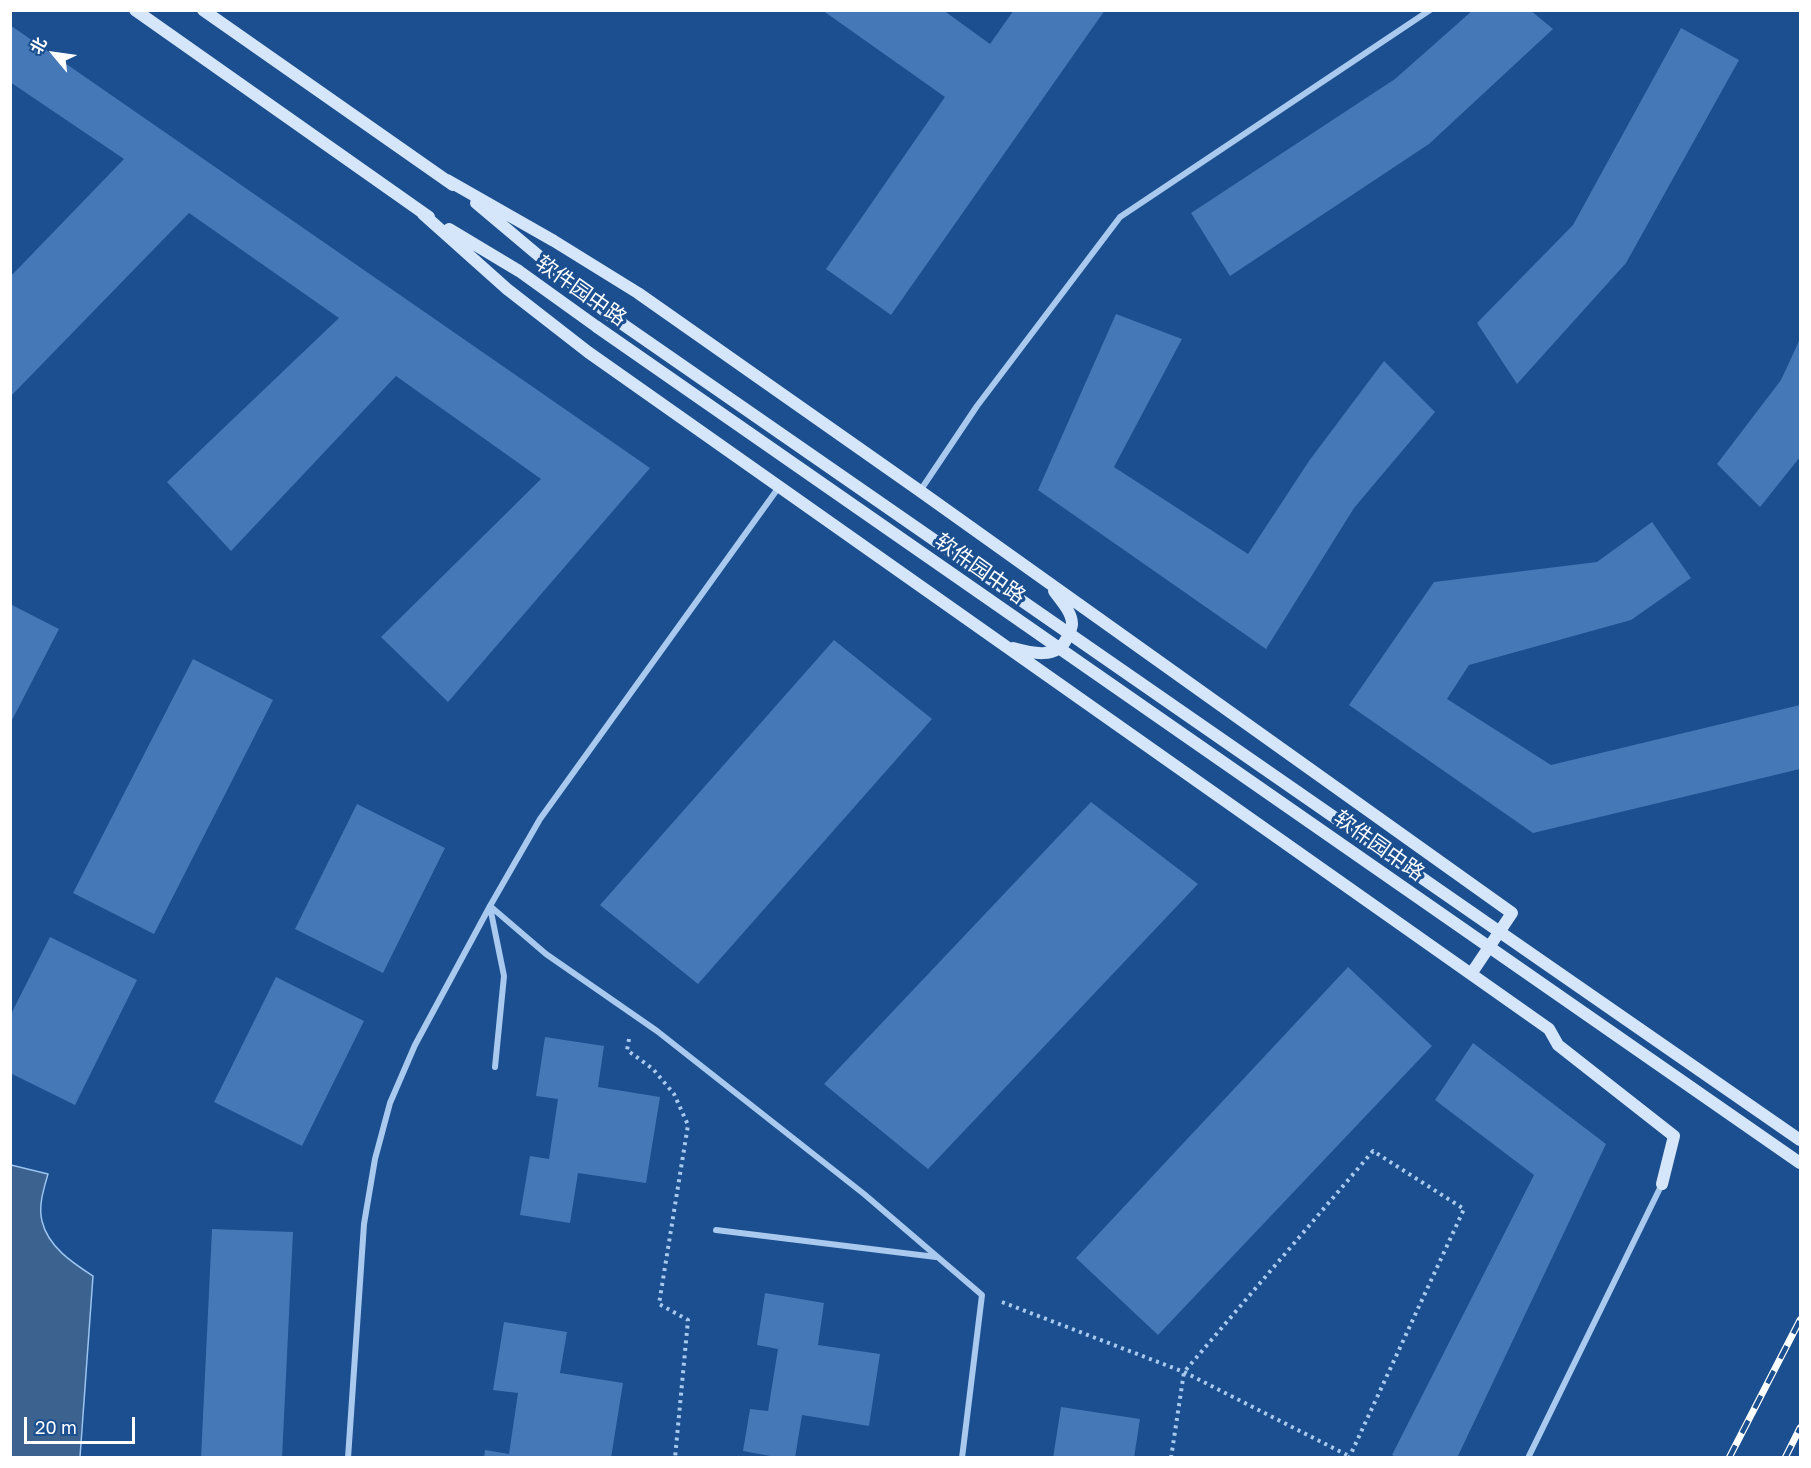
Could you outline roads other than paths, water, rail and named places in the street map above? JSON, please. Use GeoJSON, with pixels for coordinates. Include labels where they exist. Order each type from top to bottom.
{"type":"FeatureCollection","features":[{"type":"Feature","properties":{"kind":"main road","name":"软件园中路"},"geometry":{"type":"LineString","coordinates":[[135,10],[423,214],[519,271],[1800,1162]]}},
{"type":"Feature","properties":{"kind":"main road","name":"软件园中路"},"geometry":{"type":"LineString","coordinates":[[203,10],[447,180],[608,314],[1800,1140]]}},
{"type":"Feature","properties":{"kind":"main road"},"geometry":{"type":"LineString","coordinates":[[447,180],[554,241],[638,293],[920,491],[1512,914],[1471,974]]}},
{"type":"Feature","properties":{"kind":"main road"},"geometry":{"type":"LineString","coordinates":[[423,214],[507,289],[588,352],[1549,1029],[1558,1045],[1674,1136],[1662,1184]]}},
{"type":"Feature","properties":{"kind":"main road"},"geometry":{"type":"LineString","coordinates":[[1003,645],[1034,654],[1052,652],[1066,641],[1072,625],[1067,609],[1048,582]]}},
{"type":"Feature","properties":{"kind":"street"},"geometry":{"type":"LineString","coordinates":[[920,491],[977,406],[1120,217],[1430,10]]}},
{"type":"Feature","properties":{"kind":"street"},"geometry":{"type":"LineString","coordinates":[[348,1458],[364,1224],[375,1159],[390,1103],[415,1045],[540,819],[779,487]]}},
{"type":"Feature","properties":{"kind":"street"},"geometry":{"type":"LineString","coordinates":[[490,906],[504,976],[495,1067]]}},
{"type":"Feature","properties":{"kind":"street"},"geometry":{"type":"LineString","coordinates":[[490,906],[546,954],[666,1039],[864,1194],[982,1294],[962,1458]]}},
{"type":"Feature","properties":{"kind":"street"},"geometry":{"type":"LineString","coordinates":[[1528,1458],[1662,1184]]}},
{"type":"Feature","properties":{"kind":"street"},"geometry":{"type":"LineString","coordinates":[[716,1230],[938,1257]]}},
{"type":"Feature","properties":{"kind":"water"},"geometry":{"type":"Polygon","coordinates":[[[11,1165],[48,1174],[41,1209],[45,1230],[62,1253],[93,1276],[80,1457],[11,1457],[11,1165]]]}},
{"type":"Feature","properties":{"kind":"railway"},"geometry":{"type":"LineString","coordinates":[[1729,1458],[1800,1320]]}},
{"type":"Feature","properties":{"kind":"railway"},"geometry":{"type":"LineString","coordinates":[[1785,1458],[1800,1428]]}}]}
